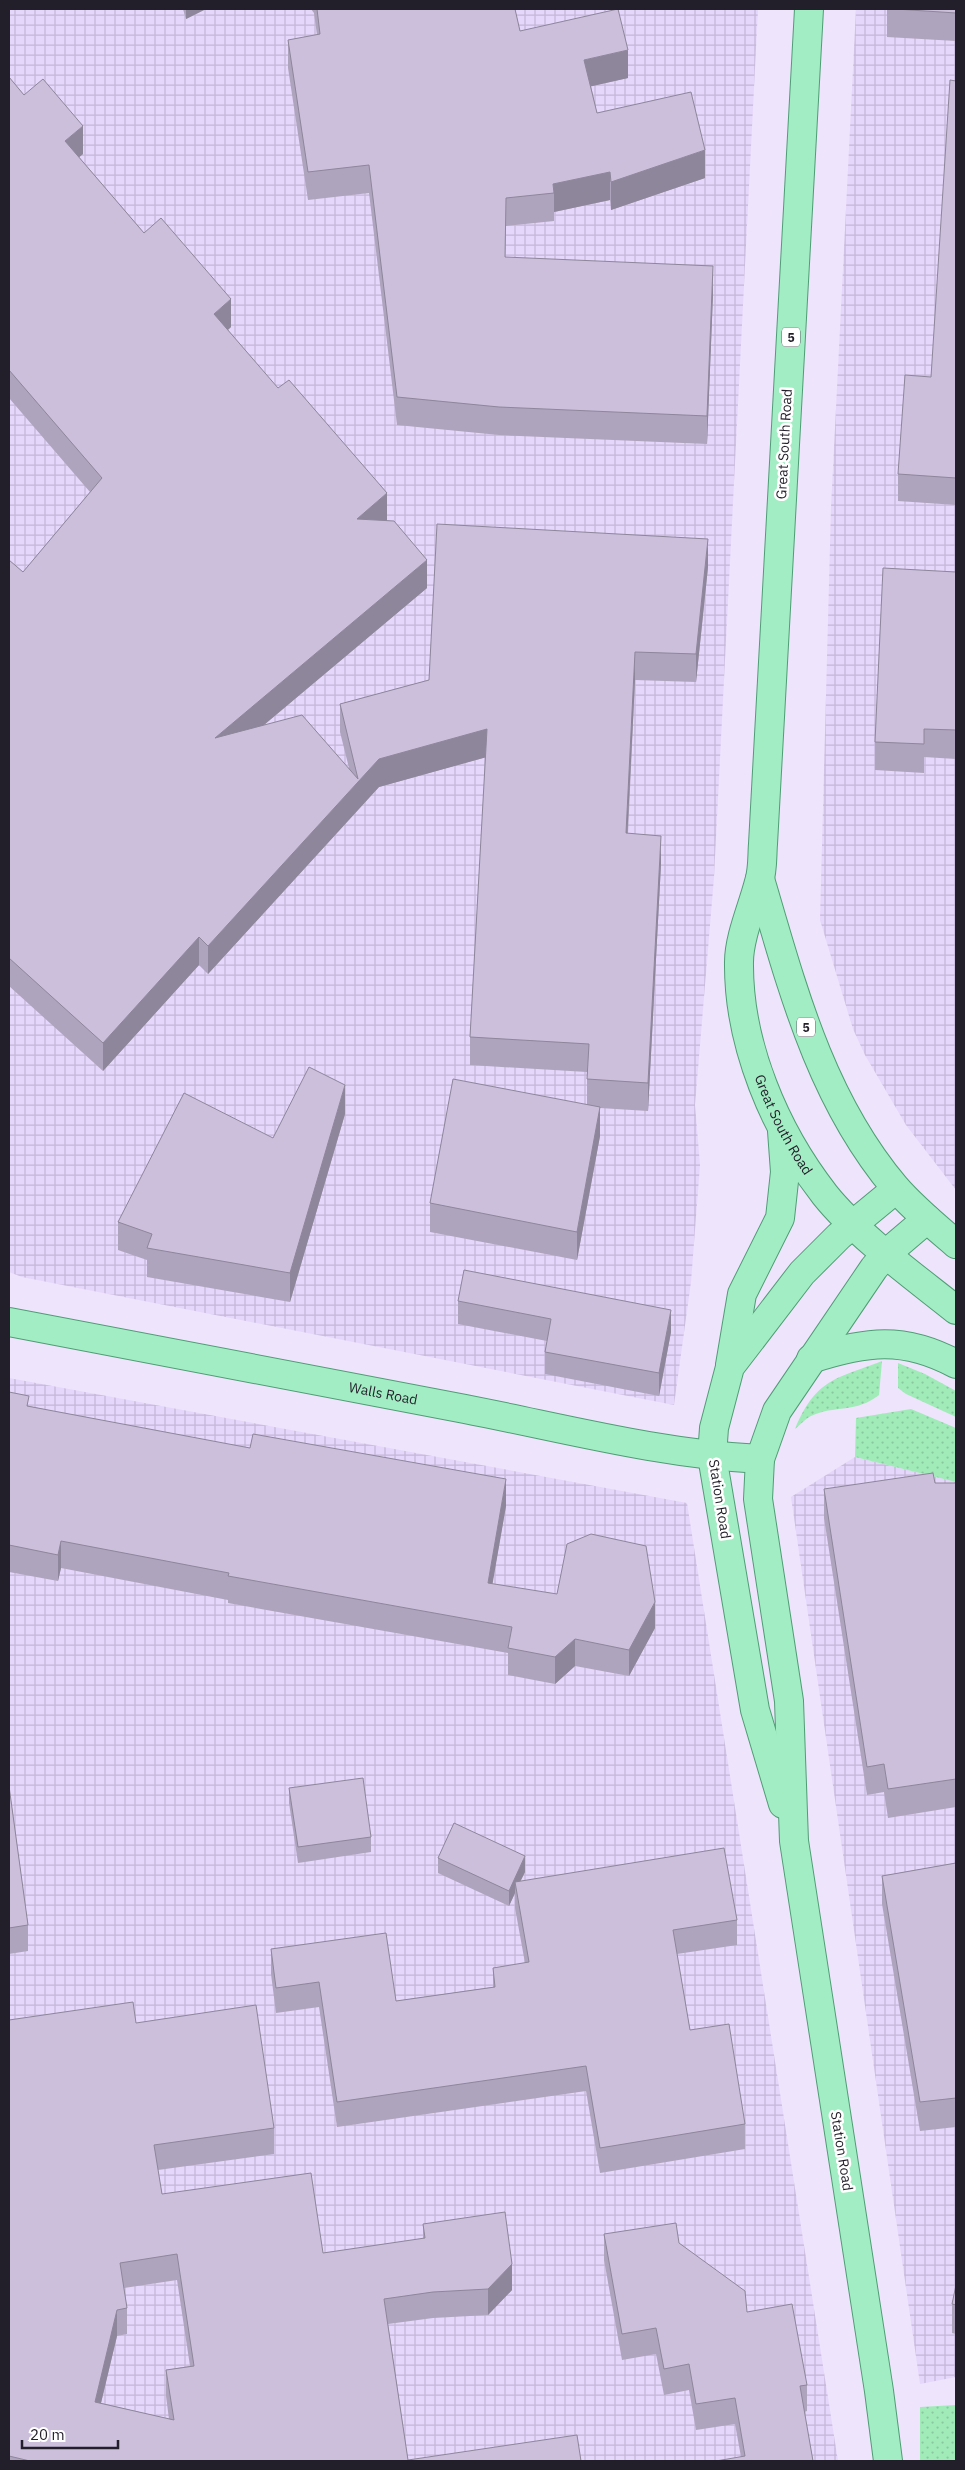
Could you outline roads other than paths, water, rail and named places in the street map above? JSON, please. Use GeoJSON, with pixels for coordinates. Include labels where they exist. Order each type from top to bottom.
{"type":"FeatureCollection","features":[{"type":"Feature","properties":{"kind":"main road","name":"Great South Road"},"geometry":{"type":"LineString","coordinates":[[809,9],[760,879],[739,960],[741,1005],[757,1066],[782,1125],[826,1196],[853,1224],[956,1310]]}},
{"type":"Feature","properties":{"kind":"main road","name":"Great South Road"},"geometry":{"type":"LineString","coordinates":[[760,879],[789,979],[814,1050],[829,1084],[858,1135],[896,1189],[956,1244]]}},
{"type":"Feature","properties":{"kind":"main road"},"geometry":{"type":"LineString","coordinates":[[730,1366],[742,1294],[780,1218],[785,1172],[782,1125]]}},
{"type":"Feature","properties":{"kind":"main road","name":"Station Road"},"geometry":{"type":"LineString","coordinates":[[794,1841],[754,1710],[712,1456],[714,1428],[730,1366],[802,1274],[853,1224],[896,1189]]}},
{"type":"Feature","properties":{"kind":"main road","name":"Station Road"},"geometry":{"type":"LineString","coordinates":[[888,2461],[879,2391],[794,1841],[789,1701],[758,1499],[760,1459],[777,1411],[874,1268],[887,1253],[927,1219]]}},
{"type":"Feature","properties":{"kind":"main road","name":"Walls Road"},"geometry":{"type":"LineString","coordinates":[[9,1322],[511,1418],[660,1450],[760,1459]]}},
{"type":"Feature","properties":{"kind":"main road"},"geometry":{"type":"LineString","coordinates":[[811,1359],[839,1350],[903,1344],[936,1353],[956,1364]]}}]}
